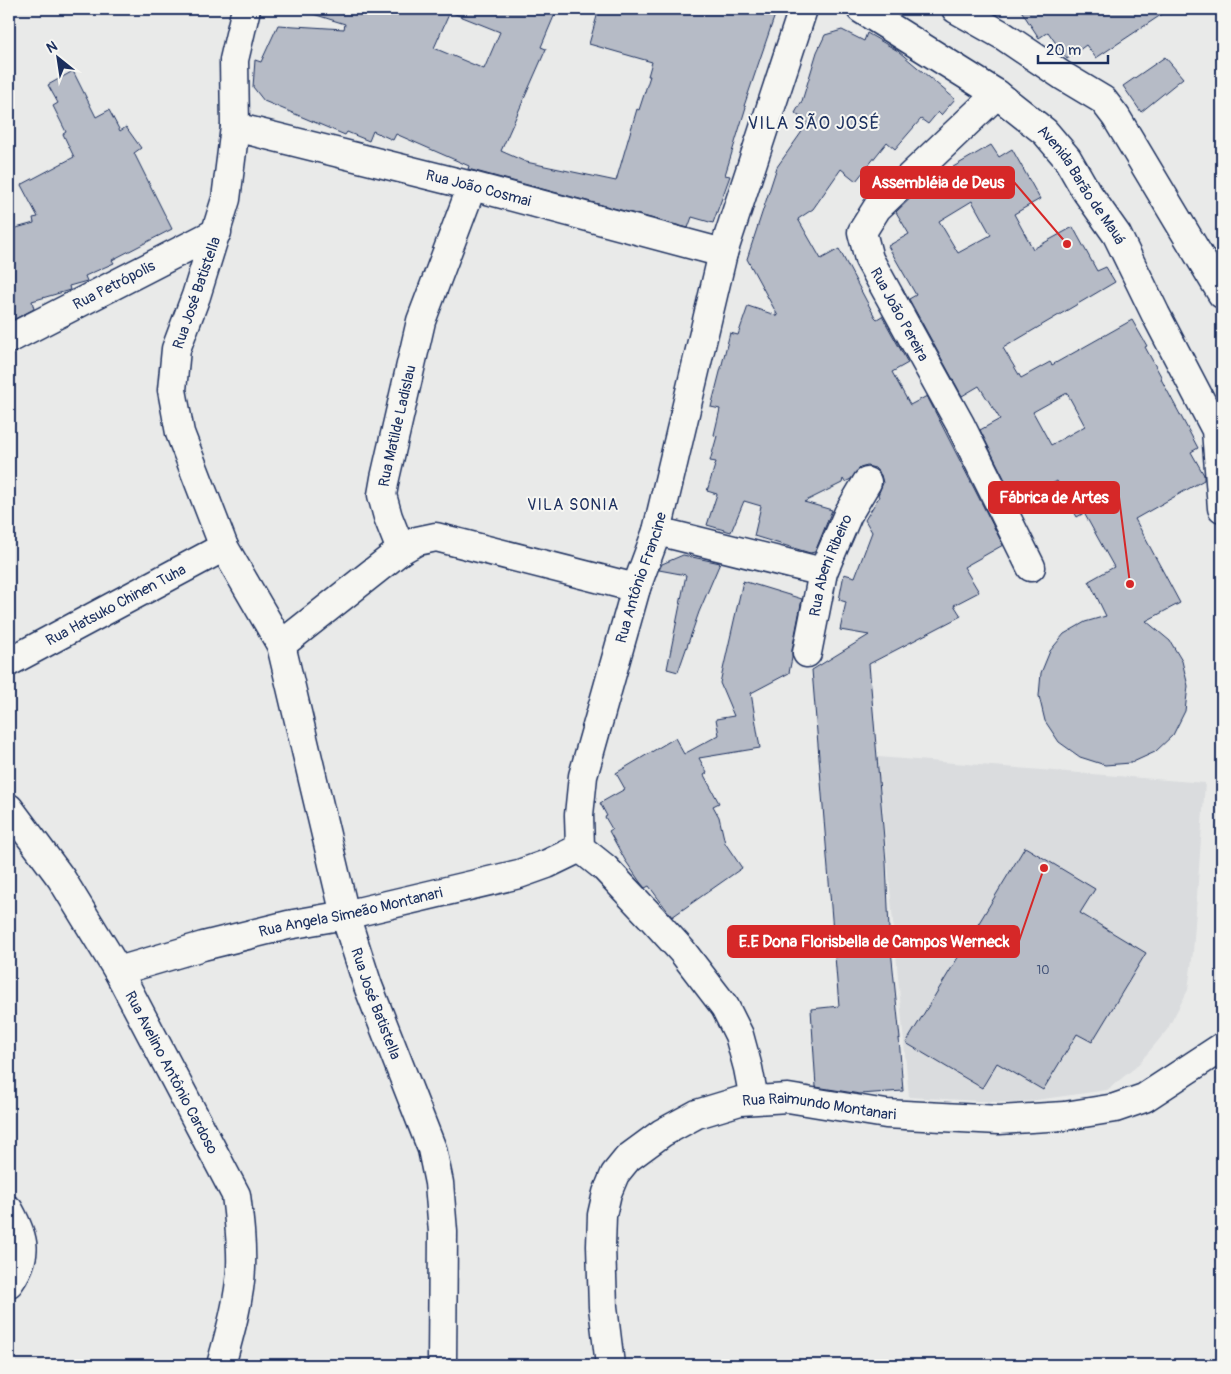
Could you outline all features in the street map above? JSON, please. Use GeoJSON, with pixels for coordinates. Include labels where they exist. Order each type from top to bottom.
{"type":"FeatureCollection","features":[{"type":"Feature","properties":{"kind":"street","name":"Rua José Batistella"},"geometry":{"type":"LineString","coordinates":[[246,9],[234,60],[234,127],[226,200],[196,296],[176,349],[172,390],[180,433],[224,547],[281,645],[344,914],[368,986],[432,1150],[439,1183],[443,1232],[442,1365]]}},
{"type":"Feature","properties":{"kind":"street","name":"Rua Antônio Francine"},"geometry":{"type":"LineString","coordinates":[[580,848],[579,815],[583,776],[636,588],[657,530],[723,252],[803,9]]}},
{"type":"Feature","properties":{"kind":"street","name":"Avenida Barão de Mauá"},"geometry":{"type":"LineString","coordinates":[[861,9],[997,94],[1045,132],[1067,158],[1086,192],[1117,235],[1181,364],[1219,432]]}},
{"type":"Feature","properties":{"kind":"street"},"geometry":{"type":"LineString","coordinates":[[956,9],[1002,35],[1103,100],[1116,117],[1222,294]]}},
{"type":"Feature","properties":{"kind":"street","name":"Rua João Pereira"},"geometry":{"type":"LineString","coordinates":[[997,94],[877,208],[862,232],[868,259],[960,424],[1031,567]]}},
{"type":"Feature","properties":{"kind":"street","name":"Rua João Cosmai"},"geometry":{"type":"LineString","coordinates":[[234,127],[472,186],[723,252]]}},
{"type":"Feature","properties":{"kind":"street","name":"Rua Matilde Ladislau"},"geometry":{"type":"LineString","coordinates":[[401,550],[388,517],[382,495],[384,478],[421,321],[472,186]]}},
{"type":"Feature","properties":{"kind":"street","name":"Rua Petrópolis"},"geometry":{"type":"LineString","coordinates":[[9,339],[217,232]]}},
{"type":"Feature","properties":{"kind":"street"},"geometry":{"type":"LineString","coordinates":[[1181,364],[1222,401]]}},
{"type":"Feature","properties":{"kind":"street"},"geometry":{"type":"LineString","coordinates":[[1219,432],[1222,508]]}},
{"type":"Feature","properties":{"kind":"street","name":"Rua Abeni Ribeiro"},"geometry":{"type":"LineString","coordinates":[[807,653],[823,572],[848,514],[867,482]]}},
{"type":"Feature","properties":{"kind":"street"},"geometry":{"type":"LineString","coordinates":[[657,530],[823,572]]}},
{"type":"Feature","properties":{"kind":"street"},"geometry":{"type":"LineString","coordinates":[[281,645],[401,550],[417,541],[436,537],[636,588]]}},
{"type":"Feature","properties":{"kind":"street","name":"Rua Hatsuko Chinen Tuha"},"geometry":{"type":"LineString","coordinates":[[9,662],[224,547]]}},
{"type":"Feature","properties":{"kind":"street","name":"Rua Avelino Antônio Cardoso"},"geometry":{"type":"LineString","coordinates":[[9,808],[60,878],[118,971],[236,1195],[241,1269],[233,1323],[220,1365]]}},
{"type":"Feature","properties":{"kind":"street"},"geometry":{"type":"LineString","coordinates":[[580,848],[605,868],[654,920],[682,951],[725,1007],[739,1035],[754,1099]]}},
{"type":"Feature","properties":{"kind":"street","name":"Rua Angela Simeão Montanari"},"geometry":{"type":"LineString","coordinates":[[118,971],[212,943],[519,874],[547,864],[580,848]]}},
{"type":"Feature","properties":{"kind":"street","name":"Rua Raimundo Montanari"},"geometry":{"type":"LineString","coordinates":[[610,1365],[602,1307],[602,1215],[607,1193],[615,1174],[628,1158],[662,1133],[697,1114],[740,1101],[788,1098],[886,1114],[999,1120],[1065,1116],[1115,1108],[1144,1098],[1222,1047]]}},
{"type":"Feature","properties":{"kind":"street"},"geometry":{"type":"LineString","coordinates":[[9,1210],[22,1238],[23,1257],[17,1272],[9,1283]]}},
{"type":"Feature","properties":{"kind":"shaded area"},"geometry":{"type":"Polygon","coordinates":[[[878,757],[1205,783],[1193,952],[1188,990],[1167,1030],[1136,1067],[1107,1090],[1015,1103],[909,1097],[878,757]]]}},
{"type":"Feature","properties":{"kind":"building"},"geometry":{"type":"Polygon","coordinates":[[[310,9],[557,9],[541,47],[546,49],[501,151],[526,162],[616,181],[637,109],[639,110],[650,76],[648,76],[652,62],[589,44],[599,9],[777,9],[744,106],[746,107],[725,175],[730,176],[713,223],[692,217],[688,228],[468,169],[469,166],[396,134],[393,140],[373,131],[369,141],[347,132],[345,135],[264,101],[253,87],[255,60],[261,62],[278,25],[344,29],[345,24],[310,13],[310,9]],[[450,12],[434,48],[484,69],[500,32],[450,12]]]}},
{"type":"Feature","properties":{"kind":"building"},"geometry":{"type":"Polygon","coordinates":[[[1020,9],[1170,9],[1096,58],[1086,45],[1067,59],[1048,32],[1039,38],[1020,9]]]}},
{"type":"Feature","properties":{"kind":"building"},"geometry":{"type":"Polygon","coordinates":[[[842,30],[864,41],[867,33],[898,51],[955,99],[941,115],[938,112],[928,124],[921,119],[895,149],[887,142],[856,181],[841,169],[813,209],[798,219],[821,259],[839,249],[875,317],[877,319],[882,316],[908,363],[892,372],[910,405],[927,396],[1003,545],[964,567],[979,592],[954,605],[961,616],[869,664],[903,1091],[860,1094],[816,1087],[811,1009],[839,1006],[812,670],[869,635],[840,630],[846,602],[839,600],[844,574],[855,577],[872,532],[865,520],[879,497],[878,495],[883,483],[881,475],[875,468],[867,466],[860,468],[851,479],[845,482],[843,479],[842,483],[804,502],[832,510],[815,552],[810,553],[754,536],[761,506],[744,501],[731,532],[707,525],[717,494],[707,491],[716,462],[710,461],[717,436],[714,435],[720,409],[711,407],[730,333],[738,335],[748,306],[778,316],[747,259],[777,167],[808,123],[795,113],[802,101],[817,52],[825,35],[842,30]]]}},
{"type":"Feature","properties":{"kind":"building"},"geometry":{"type":"Polygon","coordinates":[[[1165,57],[1183,78],[1141,112],[1123,86],[1165,57]]]}},
{"type":"Feature","properties":{"kind":"building"},"geometry":{"type":"Polygon","coordinates":[[[73,71],[96,117],[109,110],[120,131],[126,127],[141,148],[134,153],[172,229],[112,260],[114,263],[85,276],[87,281],[69,286],[70,290],[32,301],[34,309],[9,322],[9,230],[34,223],[33,218],[38,217],[21,185],[74,157],[63,134],[66,132],[53,106],[58,103],[48,85],[73,71]]]}},
{"type":"Feature","properties":{"kind":"building"},"geometry":{"type":"Polygon","coordinates":[[[991,145],[999,157],[1012,149],[1040,199],[1014,214],[1033,249],[1073,227],[1097,271],[1106,267],[1115,282],[1003,348],[1021,378],[1050,362],[1052,365],[1132,320],[1198,448],[1191,452],[1204,475],[1204,480],[1135,519],[1180,603],[1146,621],[1170,641],[1182,661],[1188,686],[1185,711],[1173,735],[1155,752],[1131,763],[1105,765],[1080,757],[1059,742],[1045,721],[1039,696],[1041,673],[1050,651],[1064,634],[1085,622],[1106,616],[1089,581],[1114,567],[1084,513],[1077,517],[1057,481],[1017,504],[980,430],[1000,419],[979,386],[962,396],[909,299],[916,295],[888,246],[909,234],[896,212],[921,188],[930,183],[929,181],[991,145]],[[972,201],[939,221],[958,253],[991,235],[972,201]],[[1067,393],[1033,412],[1051,445],[1085,426],[1067,393]]]}},
{"type":"Feature","properties":{"kind":"building"},"geometry":{"type":"Polygon","coordinates":[[[683,555],[720,563],[699,612],[678,672],[667,669],[686,575],[659,570],[662,564],[683,555]]]}},
{"type":"Feature","properties":{"kind":"building"},"geometry":{"type":"Polygon","coordinates":[[[743,581],[802,599],[789,673],[751,693],[760,748],[699,758],[707,773],[704,775],[719,803],[713,806],[719,817],[725,843],[742,868],[672,917],[649,886],[645,888],[640,882],[625,860],[609,831],[612,829],[600,803],[625,789],[616,773],[675,738],[684,754],[719,735],[716,719],[734,716],[720,683],[743,581]]]}},
{"type":"Feature","properties":{"kind":"building"},"geometry":{"type":"Polygon","coordinates":[[[1025,847],[1095,889],[1080,913],[1146,953],[1092,1042],[1077,1034],[1043,1090],[997,1063],[982,1088],[906,1043],[1025,847]]]}},
{"type":"Feature","properties":{"kind":"place","name":"Assembléia de Deus"},"geometry":{"type":"Point","coordinates":[1067,244]}},
{"type":"Feature","properties":{"kind":"place","name":"Fábrica de Artes"},"geometry":{"type":"Point","coordinates":[1130,584]}},
{"type":"Feature","properties":{"kind":"place","name":"E.E Dona Florisbella de Campos Werneck"},"geometry":{"type":"Point","coordinates":[1044,868]}},
{"type":"Feature","properties":{"kind":"district","name":"VILA SÃO JOSÉ"},"geometry":{"type":"Point","coordinates":[814,123]}},
{"type":"Feature","properties":{"kind":"district","name":"VILA SONIA"},"geometry":{"type":"Point","coordinates":[573,505]}}]}
